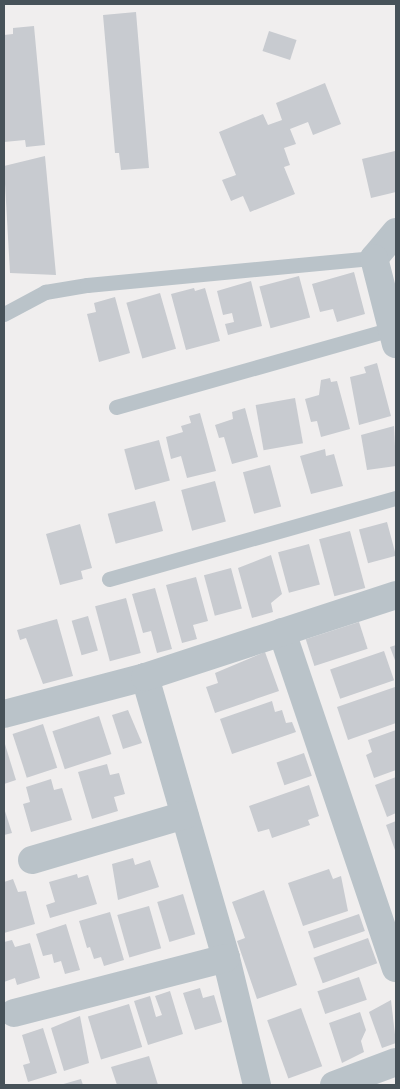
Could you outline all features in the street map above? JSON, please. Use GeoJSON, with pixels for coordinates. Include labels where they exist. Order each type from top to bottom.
{"type":"FeatureCollection","features":[{"type":"Feature","properties":{"kind":"street"},"geometry":{"type":"LineString","coordinates":[[394,337],[374,258],[396,232]]}},
{"type":"Feature","properties":{"kind":"street"},"geometry":{"type":"LineString","coordinates":[[4,714],[145,678],[396,596]]}},
{"type":"Feature","properties":{"kind":"street"},"geometry":{"type":"LineString","coordinates":[[282,632],[396,968]]}},
{"type":"Feature","properties":{"kind":"street"},"geometry":{"type":"LineString","coordinates":[[145,678],[226,958],[257,1085]]}},
{"type":"Feature","properties":{"kind":"street"},"geometry":{"type":"LineString","coordinates":[[32,860],[184,815]]}},
{"type":"Feature","properties":{"kind":"street"},"geometry":{"type":"LineString","coordinates":[[14,1013],[226,958]]}},
{"type":"Feature","properties":{"kind":"street"},"geometry":{"type":"LineString","coordinates":[[334,1085],[396,1062]]}},
{"type":"Feature","properties":{"kind":"lane"},"geometry":{"type":"LineString","coordinates":[[4,314],[45,292],[79,286],[374,258]]}},
{"type":"Feature","properties":{"kind":"lane"},"geometry":{"type":"LineString","coordinates":[[116,406],[394,337]]}},
{"type":"Feature","properties":{"kind":"lane"},"geometry":{"type":"LineString","coordinates":[[109,579],[396,498]]}},
{"type":"Feature","properties":{"kind":"building"},"geometry":{"type":"Polygon","coordinates":[[[136,12],[149,168],[121,170],[119,153],[115,153],[103,15],[136,12]]]}},
{"type":"Feature","properties":{"kind":"building"},"geometry":{"type":"Polygon","coordinates":[[[34,26],[45,145],[26,147],[25,140],[4,142],[4,35],[13,34],[13,28],[34,26]]]}},
{"type":"Feature","properties":{"kind":"building"},"geometry":{"type":"Polygon","coordinates":[[[269,31],[297,40],[290,60],[263,51],[269,31]]]}},
{"type":"Feature","properties":{"kind":"building"},"geometry":{"type":"Polygon","coordinates":[[[325,83],[341,124],[313,135],[308,122],[290,129],[296,144],[284,148],[290,165],[284,167],[295,194],[250,212],[243,196],[231,201],[222,180],[236,175],[219,132],[263,114],[268,125],[282,120],[276,103],[325,83]]]}},
{"type":"Feature","properties":{"kind":"building"},"geometry":{"type":"Polygon","coordinates":[[[395,151],[396,192],[371,198],[362,159],[395,151]]]}},
{"type":"Feature","properties":{"kind":"building"},"geometry":{"type":"Polygon","coordinates":[[[45,156],[56,275],[10,273],[4,166],[45,156]]]}},
{"type":"Feature","properties":{"kind":"building"},"geometry":{"type":"Polygon","coordinates":[[[354,272],[365,314],[337,322],[333,309],[320,312],[312,284],[354,272]]]}},
{"type":"Feature","properties":{"kind":"building"},"geometry":{"type":"Polygon","coordinates":[[[299,276],[310,318],[271,328],[259,287],[299,276]]]}},
{"type":"Feature","properties":{"kind":"building"},"geometry":{"type":"Polygon","coordinates":[[[251,281],[262,326],[228,335],[225,324],[234,322],[232,313],[223,315],[217,291],[251,281]]]}},
{"type":"Feature","properties":{"kind":"building"},"geometry":{"type":"Polygon","coordinates":[[[194,288],[195,291],[205,288],[220,341],[186,350],[171,294],[194,288]]]}},
{"type":"Feature","properties":{"kind":"building"},"geometry":{"type":"Polygon","coordinates":[[[160,293],[176,349],[142,358],[126,303],[160,293]]]}},
{"type":"Feature","properties":{"kind":"building"},"geometry":{"type":"Polygon","coordinates":[[[115,297],[130,353],[99,362],[87,314],[96,312],[94,303],[115,297]]]}},
{"type":"Feature","properties":{"kind":"building"},"geometry":{"type":"Polygon","coordinates":[[[377,363],[391,416],[359,425],[350,377],[366,373],[364,367],[377,363]]]}},
{"type":"Feature","properties":{"kind":"building"},"geometry":{"type":"Polygon","coordinates":[[[330,378],[331,382],[337,381],[350,429],[321,437],[317,421],[311,422],[305,399],[319,395],[321,380],[330,378]]]}},
{"type":"Feature","properties":{"kind":"building"},"geometry":{"type":"Polygon","coordinates":[[[295,398],[303,443],[264,450],[256,405],[295,398]]]}},
{"type":"Feature","properties":{"kind":"building"},"geometry":{"type":"Polygon","coordinates":[[[245,408],[258,457],[232,464],[224,437],[219,438],[215,425],[233,419],[232,412],[245,408]]]}},
{"type":"Feature","properties":{"kind":"building"},"geometry":{"type":"Polygon","coordinates":[[[200,413],[216,471],[187,478],[181,456],[171,459],[166,437],[183,432],[181,426],[191,423],[189,416],[200,413]]]}},
{"type":"Feature","properties":{"kind":"building"},"geometry":{"type":"Polygon","coordinates":[[[394,426],[396,466],[367,470],[361,435],[394,426]]]}},
{"type":"Feature","properties":{"kind":"building"},"geometry":{"type":"Polygon","coordinates":[[[159,440],[170,481],[135,490],[124,449],[159,440]]]}},
{"type":"Feature","properties":{"kind":"building"},"geometry":{"type":"Polygon","coordinates":[[[325,449],[326,456],[334,454],[343,486],[311,494],[300,456],[325,449]]]}},
{"type":"Feature","properties":{"kind":"building"},"geometry":{"type":"Polygon","coordinates":[[[270,465],[281,507],[254,514],[243,472],[270,465]]]}},
{"type":"Feature","properties":{"kind":"building"},"geometry":{"type":"Polygon","coordinates":[[[215,481],[226,522],[192,531],[181,490],[215,481]]]}},
{"type":"Feature","properties":{"kind":"building"},"geometry":{"type":"Polygon","coordinates":[[[155,501],[163,531],[116,544],[108,514],[155,501]]]}},
{"type":"Feature","properties":{"kind":"building"},"geometry":{"type":"Polygon","coordinates":[[[387,522],[396,556],[368,563],[359,530],[387,522]]]}},
{"type":"Feature","properties":{"kind":"building"},"geometry":{"type":"Polygon","coordinates":[[[80,524],[92,568],[81,571],[83,579],[60,585],[46,534],[80,524]]]}},
{"type":"Feature","properties":{"kind":"building"},"geometry":{"type":"Polygon","coordinates":[[[350,531],[365,588],[334,596],[319,539],[350,531]]]}},
{"type":"Feature","properties":{"kind":"building"},"geometry":{"type":"Polygon","coordinates":[[[309,544],[320,585],[289,593],[278,552],[309,544]]]}},
{"type":"Feature","properties":{"kind":"building"},"geometry":{"type":"Polygon","coordinates":[[[271,555],[282,594],[271,603],[273,612],[252,618],[238,568],[271,555]]]}},
{"type":"Feature","properties":{"kind":"building"},"geometry":{"type":"Polygon","coordinates":[[[231,568],[242,609],[215,616],[204,575],[231,568]]]}},
{"type":"Feature","properties":{"kind":"building"},"geometry":{"type":"Polygon","coordinates":[[[196,577],[208,621],[193,625],[197,639],[182,643],[166,585],[196,577]]]}},
{"type":"Feature","properties":{"kind":"building"},"geometry":{"type":"Polygon","coordinates":[[[155,588],[172,649],[157,653],[151,631],[143,633],[132,594],[155,588]]]}},
{"type":"Feature","properties":{"kind":"building"},"geometry":{"type":"Polygon","coordinates":[[[126,598],[141,653],[110,661],[95,606],[126,598]]]}},
{"type":"Feature","properties":{"kind":"building"},"geometry":{"type":"Polygon","coordinates":[[[88,616],[98,651],[82,655],[72,621],[88,616]]]}},
{"type":"Feature","properties":{"kind":"building"},"geometry":{"type":"Polygon","coordinates":[[[57,619],[73,676],[43,684],[26,638],[20,640],[17,630],[57,619]]]}},
{"type":"Feature","properties":{"kind":"building"},"geometry":{"type":"Polygon","coordinates":[[[359,622],[368,649],[314,666],[306,639],[359,622]]]}},
{"type":"Feature","properties":{"kind":"building"},"geometry":{"type":"Polygon","coordinates":[[[396,645],[396,663],[390,647],[396,645]]]}},
{"type":"Feature","properties":{"kind":"building"},"geometry":{"type":"Polygon","coordinates":[[[384,651],[394,680],[340,699],[330,670],[384,651]]]}},
{"type":"Feature","properties":{"kind":"building"},"geometry":{"type":"Polygon","coordinates":[[[265,652],[279,691],[215,713],[206,687],[218,683],[215,673],[265,652]]]}},
{"type":"Feature","properties":{"kind":"building"},"geometry":{"type":"Polygon","coordinates":[[[395,687],[396,723],[348,740],[337,707],[395,687]]]}},
{"type":"Feature","properties":{"kind":"building"},"geometry":{"type":"Polygon","coordinates":[[[272,701],[275,712],[282,710],[286,723],[292,722],[296,732],[232,754],[220,719],[272,701]]]}},
{"type":"Feature","properties":{"kind":"building"},"geometry":{"type":"Polygon","coordinates":[[[128,710],[142,743],[123,749],[112,715],[128,710]]]}},
{"type":"Feature","properties":{"kind":"building"},"geometry":{"type":"Polygon","coordinates":[[[99,716],[111,754],[65,769],[52,731],[99,716]]]}},
{"type":"Feature","properties":{"kind":"building"},"geometry":{"type":"Polygon","coordinates":[[[43,724],[57,768],[27,778],[13,734],[43,724]]]}},
{"type":"Feature","properties":{"kind":"building"},"geometry":{"type":"Polygon","coordinates":[[[396,730],[396,770],[374,778],[366,755],[372,752],[368,740],[396,730]]]}},
{"type":"Feature","properties":{"kind":"building"},"geometry":{"type":"Polygon","coordinates":[[[4,741],[16,780],[4,784],[4,741]]]}},
{"type":"Feature","properties":{"kind":"building"},"geometry":{"type":"Polygon","coordinates":[[[304,753],[312,776],[284,785],[277,762],[304,753]]]}},
{"type":"Feature","properties":{"kind":"building"},"geometry":{"type":"Polygon","coordinates":[[[107,764],[110,775],[119,773],[125,794],[114,797],[118,811],[92,819],[78,772],[107,764]]]}},
{"type":"Feature","properties":{"kind":"building"},"geometry":{"type":"Polygon","coordinates":[[[396,777],[396,813],[387,817],[375,785],[396,777]]]}},
{"type":"Feature","properties":{"kind":"building"},"geometry":{"type":"Polygon","coordinates":[[[51,779],[54,790],[62,788],[72,820],[31,832],[23,804],[30,802],[26,787],[51,779]]]}},
{"type":"Feature","properties":{"kind":"building"},"geometry":{"type":"Polygon","coordinates":[[[309,785],[319,816],[308,820],[310,825],[272,838],[269,829],[258,832],[249,806],[309,785]]]}},
{"type":"Feature","properties":{"kind":"building"},"geometry":{"type":"Polygon","coordinates":[[[4,808],[12,833],[4,835],[4,808]]]}},
{"type":"Feature","properties":{"kind":"building"},"geometry":{"type":"Polygon","coordinates":[[[396,821],[396,853],[386,825],[396,821]]]}},
{"type":"Feature","properties":{"kind":"building"},"geometry":{"type":"Polygon","coordinates":[[[133,858],[135,865],[150,860],[159,887],[118,900],[112,864],[133,858]]]}},
{"type":"Feature","properties":{"kind":"building"},"geometry":{"type":"Polygon","coordinates":[[[329,869],[333,879],[341,876],[348,911],[303,926],[288,883],[329,869]]]}},
{"type":"Feature","properties":{"kind":"building"},"geometry":{"type":"Polygon","coordinates":[[[77,874],[78,878],[88,875],[97,904],[50,918],[46,905],[55,902],[49,882],[77,874]]]}},
{"type":"Feature","properties":{"kind":"building"},"geometry":{"type":"Polygon","coordinates":[[[13,879],[18,892],[26,891],[35,924],[4,933],[4,882],[13,879]]]}},
{"type":"Feature","properties":{"kind":"building"},"geometry":{"type":"Polygon","coordinates":[[[264,890],[297,985],[257,999],[237,941],[245,938],[232,902],[264,890]]]}},
{"type":"Feature","properties":{"kind":"building"},"geometry":{"type":"Polygon","coordinates":[[[183,894],[195,934],[169,942],[157,902],[183,894]]]}},
{"type":"Feature","properties":{"kind":"building"},"geometry":{"type":"Polygon","coordinates":[[[149,906],[161,948],[129,957],[117,915],[149,906]]]}},
{"type":"Feature","properties":{"kind":"building"},"geometry":{"type":"Polygon","coordinates":[[[110,912],[124,960],[104,966],[101,957],[94,959],[90,947],[87,948],[79,921],[110,912]]]}},
{"type":"Feature","properties":{"kind":"building"},"geometry":{"type":"Polygon","coordinates":[[[359,914],[365,931],[314,949],[308,932],[359,914]]]}},
{"type":"Feature","properties":{"kind":"building"},"geometry":{"type":"Polygon","coordinates":[[[66,924],[80,970],[65,974],[61,961],[54,963],[52,954],[43,956],[36,934],[66,924]]]}},
{"type":"Feature","properties":{"kind":"building"},"geometry":{"type":"Polygon","coordinates":[[[368,938],[377,963],[323,983],[313,958],[368,938]]]}},
{"type":"Feature","properties":{"kind":"building"},"geometry":{"type":"Polygon","coordinates":[[[12,940],[15,947],[30,943],[40,978],[17,985],[15,978],[4,982],[4,942],[12,940]]]}},
{"type":"Feature","properties":{"kind":"building"},"geometry":{"type":"Polygon","coordinates":[[[359,977],[367,1000],[325,1014],[317,991],[359,977]]]}},
{"type":"Feature","properties":{"kind":"building"},"geometry":{"type":"Polygon","coordinates":[[[200,988],[203,998],[214,995],[222,1022],[195,1030],[183,993],[200,988]]]}},
{"type":"Feature","properties":{"kind":"building"},"geometry":{"type":"Polygon","coordinates":[[[170,991],[183,1034],[148,1045],[134,1001],[150,996],[156,1017],[162,1015],[155,996],[170,991]]]}},
{"type":"Feature","properties":{"kind":"building"},"geometry":{"type":"Polygon","coordinates":[[[391,1000],[396,1043],[382,1048],[369,1012],[391,1000]]]}},
{"type":"Feature","properties":{"kind":"building"},"geometry":{"type":"Polygon","coordinates":[[[129,1004],[142,1047],[101,1060],[88,1017],[129,1004]]]}},
{"type":"Feature","properties":{"kind":"building"},"geometry":{"type":"Polygon","coordinates":[[[301,1008],[322,1066],[288,1079],[267,1020],[301,1008]]]}},
{"type":"Feature","properties":{"kind":"building"},"geometry":{"type":"Polygon","coordinates":[[[360,1012],[366,1030],[361,1041],[364,1052],[342,1063],[329,1023],[360,1012]]]}},
{"type":"Feature","properties":{"kind":"building"},"geometry":{"type":"Polygon","coordinates":[[[80,1016],[89,1063],[64,1071],[51,1028],[80,1016]]]}},
{"type":"Feature","properties":{"kind":"building"},"geometry":{"type":"Polygon","coordinates":[[[43,1028],[57,1073],[28,1082],[23,1065],[30,1063],[22,1035],[43,1028]]]}},
{"type":"Feature","properties":{"kind":"building"},"geometry":{"type":"Polygon","coordinates":[[[149,1056],[158,1085],[117,1085],[111,1067],[149,1056]]]}},
{"type":"Feature","properties":{"kind":"building"},"geometry":{"type":"Polygon","coordinates":[[[81,1079],[83,1085],[60,1085],[81,1079]]]}}]}
